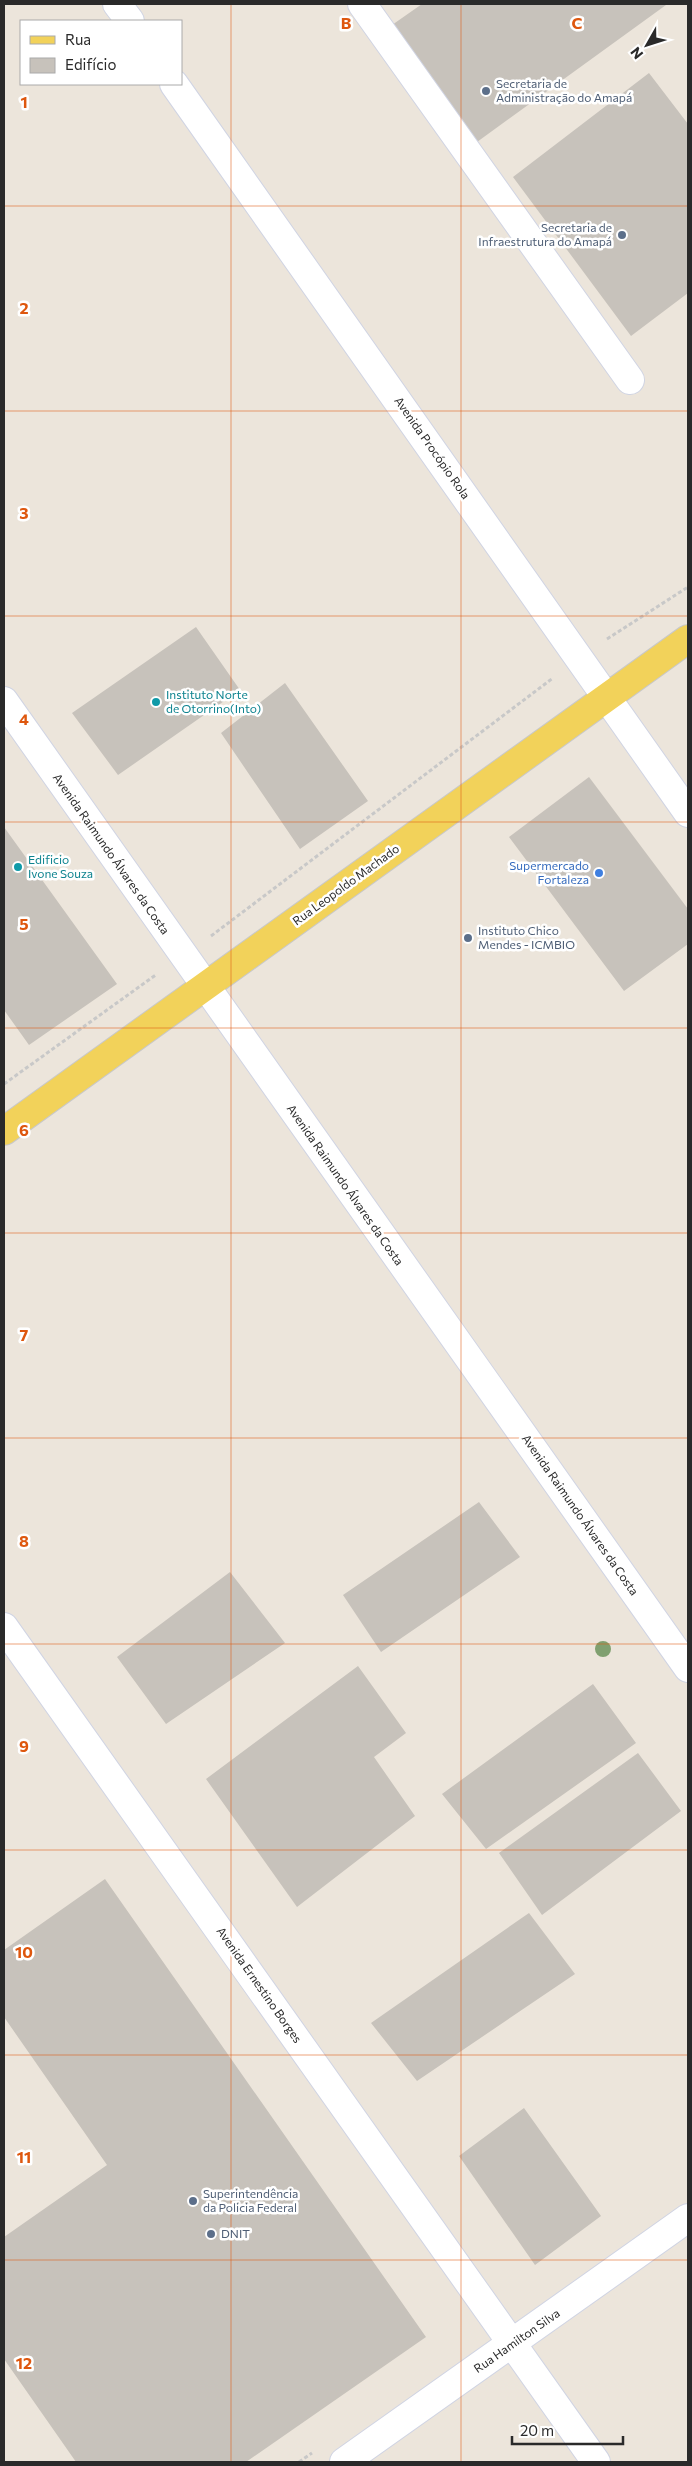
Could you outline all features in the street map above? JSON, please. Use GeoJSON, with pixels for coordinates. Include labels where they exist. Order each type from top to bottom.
{"type":"FeatureCollection","features":[{"type":"Feature","properties":{"kind":"main road","name":"Rua Leopoldo Machado"},"geometry":{"type":"LineString","coordinates":[[4,1131],[205,988],[606,696],[688,639]]}},
{"type":"Feature","properties":{"kind":"street"},"geometry":{"type":"LineString","coordinates":[[117,4],[129,20]]}},
{"type":"Feature","properties":{"kind":"street"},"geometry":{"type":"LineString","coordinates":[[362,4],[630,380]]}},
{"type":"Feature","properties":{"kind":"street","name":"Avenida Procópio Rola"},"geometry":{"type":"LineString","coordinates":[[175,85],[688,813]]}},
{"type":"Feature","properties":{"kind":"street","name":"Avenida Raimundo Álvares da Costa"},"geometry":{"type":"LineString","coordinates":[[4,701],[205,988],[688,1668]]}},
{"type":"Feature","properties":{"kind":"street","name":"Avenida Ernestino Borges"},"geometry":{"type":"LineString","coordinates":[[4,1627],[596,2462]]}},
{"type":"Feature","properties":{"kind":"street","name":"Rua Hamilton Silva"},"geometry":{"type":"LineString","coordinates":[[344,2462],[513,2344],[688,2218]]}},
{"type":"Feature","properties":{"kind":"path"},"geometry":{"type":"LineString","coordinates":[[4,1084],[232,921],[580,658],[688,587]]}},
{"type":"Feature","properties":{"kind":"building","name":"Secretaria de Administração do Amapá"},"geometry":{"type":"Polygon","coordinates":[[[422,4],[666,5],[466,150],[382,32],[422,4]]]}},
{"type":"Feature","properties":{"kind":"building","name":"Secretaria de Infraestrutura do Amapá"},"geometry":{"type":"Polygon","coordinates":[[[649,73],[688,124],[688,293],[631,336],[513,177],[649,73]]]}},
{"type":"Feature","properties":{"kind":"building","name":"Instituto Norte de Otorrino(Into)"},"geometry":{"type":"Polygon","coordinates":[[[196,627],[240,690],[118,775],[72,713],[196,627]]]}},
{"type":"Feature","properties":{"kind":"building"},"geometry":{"type":"Polygon","coordinates":[[[285,683],[368,801],[300,849],[221,733],[285,683]]]}},
{"type":"Feature","properties":{"kind":"building","name":"Supermercado Fortaleza"},"geometry":{"type":"Polygon","coordinates":[[[589,777],[688,909],[688,944],[624,991],[509,837],[589,777]]]}},
{"type":"Feature","properties":{"kind":"building"},"geometry":{"type":"Polygon","coordinates":[[[4,827],[117,984],[29,1045],[4,1010],[4,827]]]}},
{"type":"Feature","properties":{"kind":"building"},"geometry":{"type":"Polygon","coordinates":[[[479,1502],[520,1557],[381,1652],[343,1595],[479,1502]]]}},
{"type":"Feature","properties":{"kind":"building"},"geometry":{"type":"Polygon","coordinates":[[[230,1572],[285,1643],[166,1724],[117,1657],[230,1572]]]}},
{"type":"Feature","properties":{"kind":"building"},"geometry":{"type":"Polygon","coordinates":[[[358,1666],[406,1733],[374,1757],[415,1816],[297,1907],[206,1779],[358,1666]]]}},
{"type":"Feature","properties":{"kind":"building"},"geometry":{"type":"Polygon","coordinates":[[[593,1684],[636,1743],[486,1849],[442,1794],[593,1684]]]}},
{"type":"Feature","properties":{"kind":"building"},"geometry":{"type":"Polygon","coordinates":[[[638,1753],[681,1811],[542,1915],[499,1853],[638,1753]]]}},
{"type":"Feature","properties":{"kind":"building","name":"Superintendência da Policia Federal"},"geometry":{"type":"Polygon","coordinates":[[[105,1879],[426,2337],[246,2462],[76,2462],[4,2359],[4,2237],[107,2165],[4,2017],[4,1950],[105,1879]]]}},
{"type":"Feature","properties":{"kind":"building"},"geometry":{"type":"Polygon","coordinates":[[[529,1913],[575,1974],[417,2081],[371,2023],[529,1913]]]}},
{"type":"Feature","properties":{"kind":"building"},"geometry":{"type":"Polygon","coordinates":[[[524,2108],[601,2216],[535,2265],[459,2156],[524,2108]]]}},
{"type":"Feature","properties":{"kind":"place","name":"Secretaria de Administração do Amapá"},"geometry":{"type":"Point","coordinates":[486,91]}},
{"type":"Feature","properties":{"kind":"place","name":"Secretaria de Infraestrutura do Amapá"},"geometry":{"type":"Point","coordinates":[622,235]}},
{"type":"Feature","properties":{"kind":"place","name":"Instituto Norte de Otorrino(Into)"},"geometry":{"type":"Point","coordinates":[156,702]}},
{"type":"Feature","properties":{"kind":"place","name":"Edificio Ivone Souza"},"geometry":{"type":"Point","coordinates":[18,867]}},
{"type":"Feature","properties":{"kind":"place","name":"Supermercado Fortaleza"},"geometry":{"type":"Point","coordinates":[599,873]}},
{"type":"Feature","properties":{"kind":"place","name":"Instituto Chico Mendes - ICMBIO"},"geometry":{"type":"Point","coordinates":[468,938]}},
{"type":"Feature","properties":{"kind":"place","name":"Superintendência da Policia Federal"},"geometry":{"type":"Point","coordinates":[193,2201]}},
{"type":"Feature","properties":{"kind":"place","name":"DNIT"},"geometry":{"type":"Point","coordinates":[211,2234]}}]}
